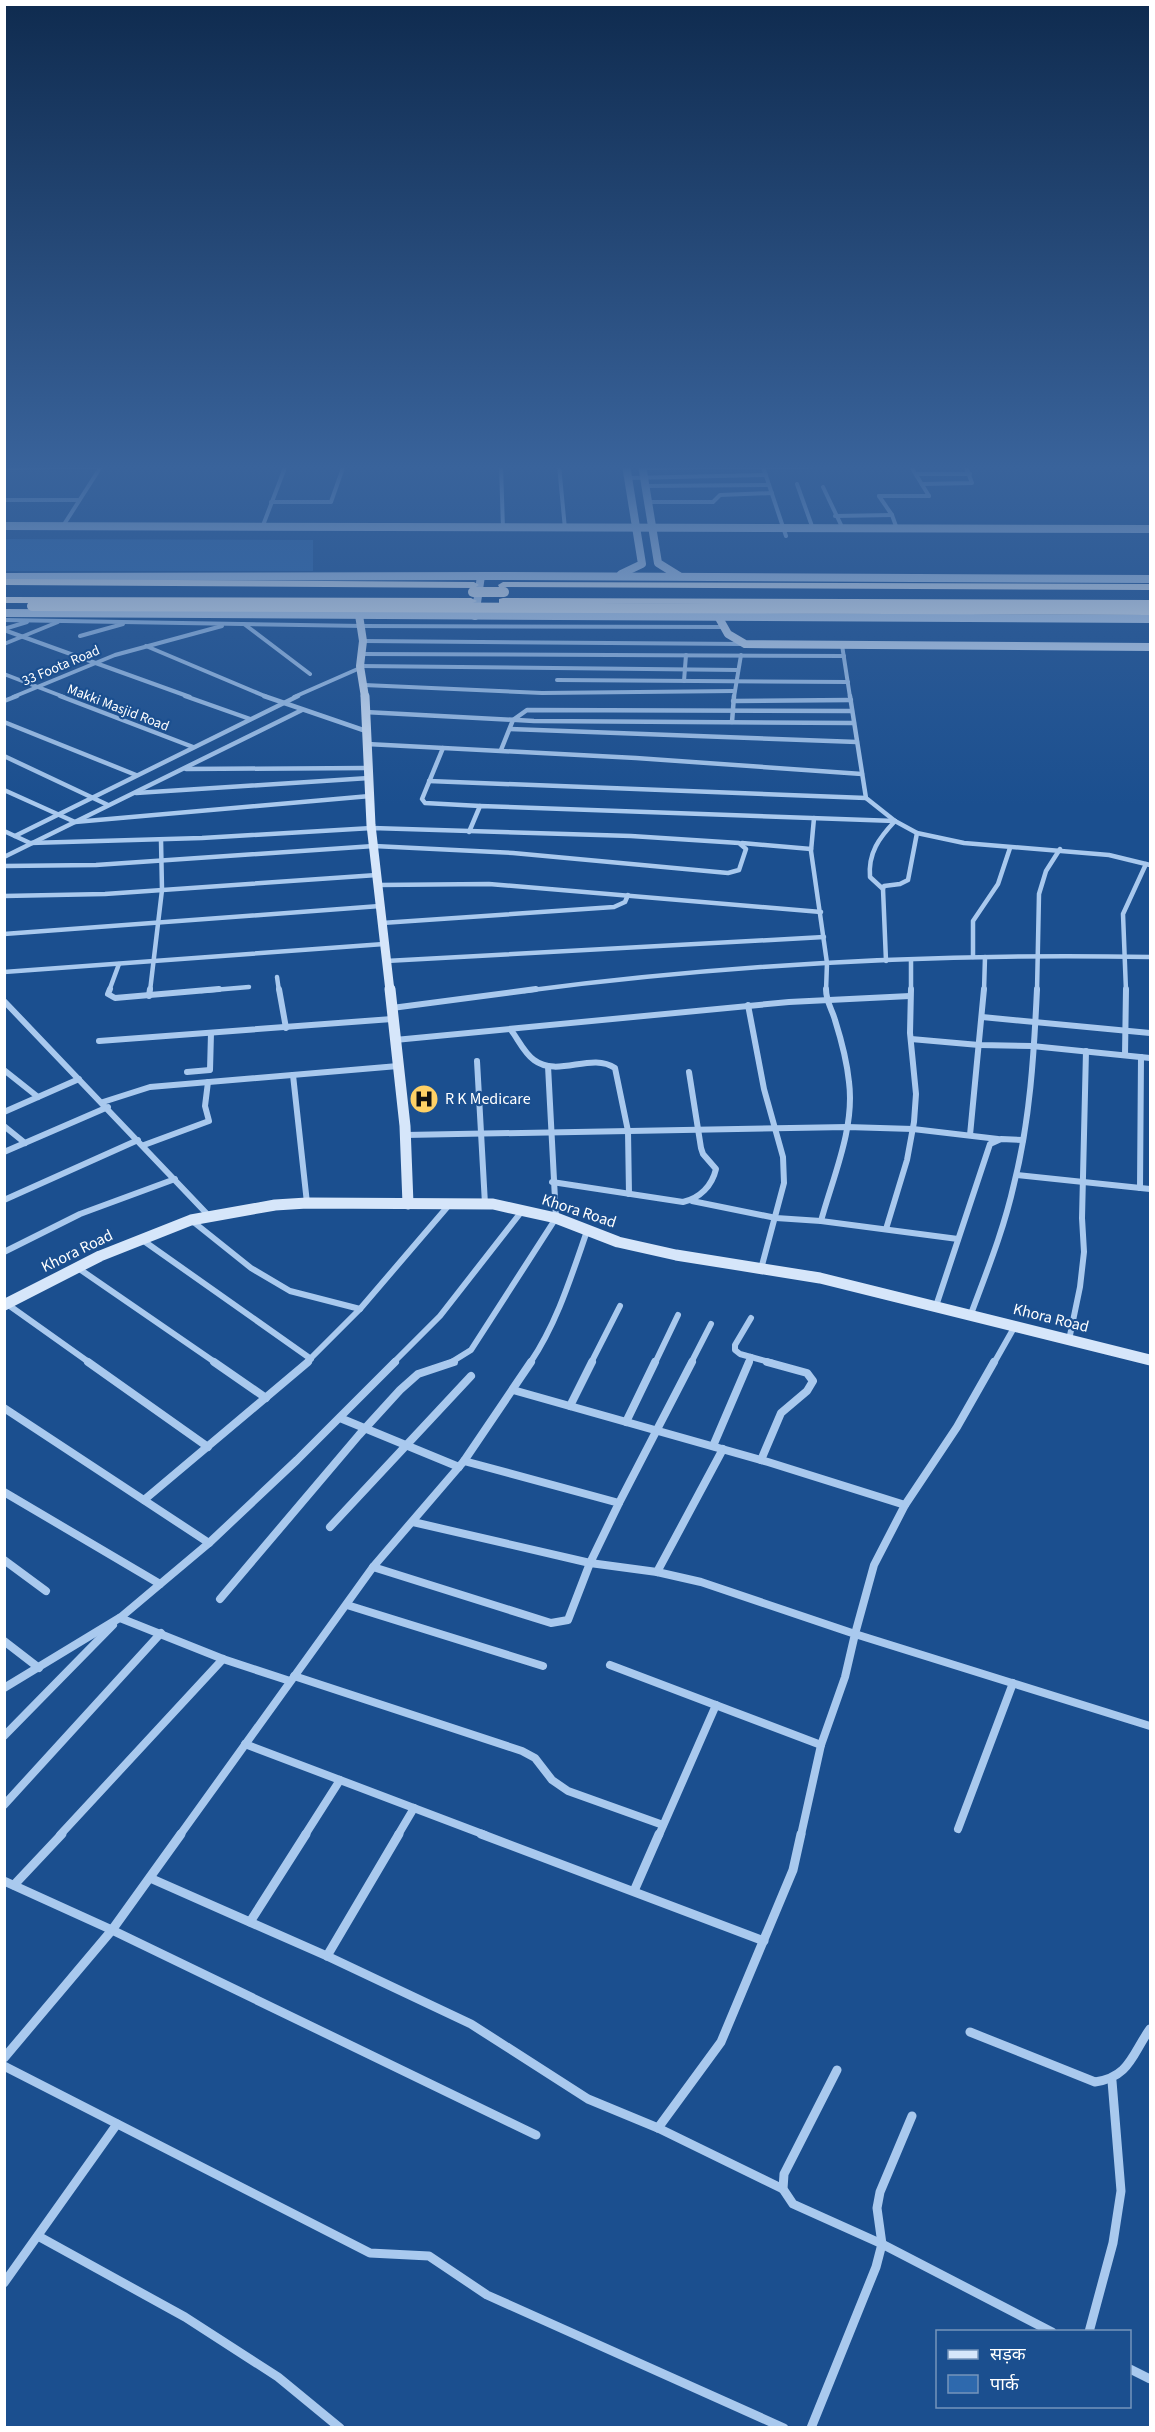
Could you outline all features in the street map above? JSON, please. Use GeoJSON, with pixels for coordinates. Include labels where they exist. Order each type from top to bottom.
{"type":"FeatureCollection","features":[{"type":"Feature","properties":{"kind":"highway"},"geometry":{"type":"LineString","coordinates":[[4,582],[37,587]]}},
{"type":"Feature","properties":{"kind":"highway"},"geometry":{"type":"LineString","coordinates":[[4,591],[37,587],[1150,587]]}},
{"type":"Feature","properties":{"kind":"highway"},"geometry":{"type":"LineString","coordinates":[[4,600],[475,588],[504,596],[1150,603]]}},
{"type":"Feature","properties":{"kind":"highway"},"geometry":{"type":"LineString","coordinates":[[504,596],[1150,594]]}},
{"type":"Feature","properties":{"kind":"highway"},"geometry":{"type":"LineString","coordinates":[[4,607],[1150,610]]}},
{"type":"Feature","properties":{"kind":"street"},"geometry":{"type":"LineString","coordinates":[[102,578],[475,588],[576,578]]}},
{"type":"Feature","properties":{"kind":"street"},"geometry":{"type":"LineString","coordinates":[[913,578],[1150,579]]}},
{"type":"Feature","properties":{"kind":"street"},"geometry":{"type":"LineString","coordinates":[[475,588],[475,616]]}},
{"type":"Feature","properties":{"kind":"street"},"geometry":{"type":"LineString","coordinates":[[4,613],[719,618],[1150,618]]}},
{"type":"Feature","properties":{"kind":"street"},"geometry":{"type":"LineString","coordinates":[[359,615],[363,641],[360,667],[364,685],[372,828],[405,1136],[408,1204]]}},
{"type":"Feature","properties":{"kind":"street"},"geometry":{"type":"LineString","coordinates":[[719,618],[722,627],[732,639],[744,644]]}},
{"type":"Feature","properties":{"kind":"street"},"geometry":{"type":"LineString","coordinates":[[4,620],[362,626],[722,627]]}},
{"type":"Feature","properties":{"kind":"street"},"geometry":{"type":"LineString","coordinates":[[4,630],[31,620]]}},
{"type":"Feature","properties":{"kind":"street"},"geometry":{"type":"LineString","coordinates":[[4,644],[61,621]]}},
{"type":"Feature","properties":{"kind":"street"},"geometry":{"type":"LineString","coordinates":[[80,636],[130,622]]}},
{"type":"Feature","properties":{"kind":"street","name":"33 Foota Road"},"geometry":{"type":"LineString","coordinates":[[4,701],[93,663],[231,623]]}},
{"type":"Feature","properties":{"kind":"street"},"geometry":{"type":"LineString","coordinates":[[244,624],[310,674]]}},
{"type":"Feature","properties":{"kind":"street"},"geometry":{"type":"LineString","coordinates":[[4,630],[250,719]]}},
{"type":"Feature","properties":{"kind":"street"},"geometry":{"type":"LineString","coordinates":[[732,639],[1150,647]]}},
{"type":"Feature","properties":{"kind":"street"},"geometry":{"type":"LineString","coordinates":[[363,641],[842,645],[892,642],[1150,641]]}},
{"type":"Feature","properties":{"kind":"street"},"geometry":{"type":"LineString","coordinates":[[842,645],[866,798]]}},
{"type":"Feature","properties":{"kind":"street"},"geometry":{"type":"LineString","coordinates":[[146,646],[281,703],[366,731]]}},
{"type":"Feature","properties":{"kind":"street"},"geometry":{"type":"LineString","coordinates":[[361,654],[844,656]]}},
{"type":"Feature","properties":{"kind":"street"},"geometry":{"type":"LineString","coordinates":[[684,681],[686,655]]}},
{"type":"Feature","properties":{"kind":"street"},"geometry":{"type":"LineString","coordinates":[[732,722],[735,681],[741,655]]}},
{"type":"Feature","properties":{"kind":"street"},"geometry":{"type":"LineString","coordinates":[[15,836],[136,775],[144,774],[281,703],[360,667],[738,670]]}},
{"type":"Feature","properties":{"kind":"street","name":"Makki Masjid Road"},"geometry":{"type":"LineString","coordinates":[[4,674],[193,747]]}},
{"type":"Feature","properties":{"kind":"street"},"geometry":{"type":"LineString","coordinates":[[557,680],[848,682]]}},
{"type":"Feature","properties":{"kind":"street"},"geometry":{"type":"LineString","coordinates":[[364,685],[542,693],[735,691]]}},
{"type":"Feature","properties":{"kind":"street"},"geometry":{"type":"LineString","coordinates":[[733,701],[851,700]]}},
{"type":"Feature","properties":{"kind":"street"},"geometry":{"type":"LineString","coordinates":[[501,750],[513,720],[523,711],[533,709],[852,711]]}},
{"type":"Feature","properties":{"kind":"street"},"geometry":{"type":"LineString","coordinates":[[4,857],[302,710]]}},
{"type":"Feature","properties":{"kind":"street"},"geometry":{"type":"LineString","coordinates":[[365,712],[513,720],[854,723]]}},
{"type":"Feature","properties":{"kind":"street"},"geometry":{"type":"LineString","coordinates":[[4,722],[136,775]]}},
{"type":"Feature","properties":{"kind":"street"},"geometry":{"type":"LineString","coordinates":[[510,729],[857,742]]}},
{"type":"Feature","properties":{"kind":"street"},"geometry":{"type":"LineString","coordinates":[[367,744],[501,750],[862,774]]}},
{"type":"Feature","properties":{"kind":"street"},"geometry":{"type":"LineString","coordinates":[[443,748],[422,799],[425,803],[895,821]]}},
{"type":"Feature","properties":{"kind":"street"},"geometry":{"type":"LineString","coordinates":[[4,756],[108,805]]}},
{"type":"Feature","properties":{"kind":"street"},"geometry":{"type":"LineString","coordinates":[[182,769],[369,773]]}},
{"type":"Feature","properties":{"kind":"street"},"geometry":{"type":"LineString","coordinates":[[133,793],[369,773]]}},
{"type":"Feature","properties":{"kind":"street"},"geometry":{"type":"LineString","coordinates":[[429,781],[866,798],[895,821],[917,833],[964,843],[1010,848],[1060,849],[1109,855],[1148,865],[1123,914],[1126,955],[1125,1055]]}},
{"type":"Feature","properties":{"kind":"street"},"geometry":{"type":"LineString","coordinates":[[4,790],[75,822],[370,796]]}},
{"type":"Feature","properties":{"kind":"street"},"geometry":{"type":"LineString","coordinates":[[469,832],[480,806]]}},
{"type":"Feature","properties":{"kind":"street"},"geometry":{"type":"LineString","coordinates":[[814,818],[811,849],[813,878],[821,912],[827,963],[826,999],[836,1019],[849,1082],[847,1126],[821,1221]]}},
{"type":"Feature","properties":{"kind":"street"},"geometry":{"type":"LineString","coordinates":[[886,961],[883,888],[870,877],[870,856],[875,845],[895,821]]}},
{"type":"Feature","properties":{"kind":"street"},"geometry":{"type":"LineString","coordinates":[[4,831],[30,843],[161,840],[372,828],[641,837],[811,849]]}},
{"type":"Feature","properties":{"kind":"street"},"geometry":{"type":"LineString","coordinates":[[883,888],[889,884],[900,884],[908,880],[917,833]]}},
{"type":"Feature","properties":{"kind":"street"},"geometry":{"type":"LineString","coordinates":[[149,996],[162,890],[161,840]]}},
{"type":"Feature","properties":{"kind":"street"},"geometry":{"type":"LineString","coordinates":[[4,866],[96,865],[374,846],[513,853],[728,873],[739,870],[746,849],[739,843]]}},
{"type":"Feature","properties":{"kind":"street"},"geometry":{"type":"LineString","coordinates":[[973,957],[973,921],[998,884],[1010,848]]}},
{"type":"Feature","properties":{"kind":"street"},"geometry":{"type":"LineString","coordinates":[[971,1314],[1003,1229],[1017,1175],[1030,1093],[1038,955],[1037,902],[1046,868],[1060,849]]}},
{"type":"Feature","properties":{"kind":"street"},"geometry":{"type":"LineString","coordinates":[[4,896],[105,894],[377,880],[489,884],[628,895],[716,905],[821,912]]}},
{"type":"Feature","properties":{"kind":"street"},"geometry":{"type":"LineString","coordinates":[[382,923],[614,907],[625,902],[628,895]]}},
{"type":"Feature","properties":{"kind":"street"},"geometry":{"type":"LineString","coordinates":[[4,934],[380,906]]}},
{"type":"Feature","properties":{"kind":"street"},"geometry":{"type":"LineString","coordinates":[[386,961],[636,945],[824,937]]}},
{"type":"Feature","properties":{"kind":"street"},"geometry":{"type":"LineString","coordinates":[[4,972],[384,944]]}},
{"type":"Feature","properties":{"kind":"street"},"geometry":{"type":"LineString","coordinates":[[99,1041],[286,1028],[680,973],[827,963],[973,957],[1126,955],[1150,957]]}},
{"type":"Feature","properties":{"kind":"street"},"geometry":{"type":"LineString","coordinates":[[970,1135],[982,1017],[985,957]]}},
{"type":"Feature","properties":{"kind":"street"},"geometry":{"type":"LineString","coordinates":[[886,1229],[907,1160],[913,1129],[916,1094],[911,1039],[911,960]]}},
{"type":"Feature","properties":{"kind":"street"},"geometry":{"type":"LineString","coordinates":[[118,964],[108,994],[110,997],[149,996],[249,987]]}},
{"type":"Feature","properties":{"kind":"street"},"geometry":{"type":"LineString","coordinates":[[278,977],[286,1028]]}},
{"type":"Feature","properties":{"kind":"street"},"geometry":{"type":"LineString","coordinates":[[395,1040],[748,1005],[910,996]]}},
{"type":"Feature","properties":{"kind":"street"},"geometry":{"type":"LineString","coordinates":[[4,1001],[210,1216]]}},
{"type":"Feature","properties":{"kind":"street"},"geometry":{"type":"LineString","coordinates":[[748,1005],[764,1089],[783,1157],[784,1183],[761,1269]]}},
{"type":"Feature","properties":{"kind":"street"},"geometry":{"type":"LineString","coordinates":[[982,1017],[1150,1033]]}},
{"type":"Feature","properties":{"kind":"street"},"geometry":{"type":"LineString","coordinates":[[511,1030],[533,1059],[548,1066],[613,1065],[628,1131],[629,1194]]}},
{"type":"Feature","properties":{"kind":"street"},"geometry":{"type":"LineString","coordinates":[[187,1072],[210,1070],[212,1033]]}},
{"type":"Feature","properties":{"kind":"street"},"geometry":{"type":"LineString","coordinates":[[911,1039],[979,1045],[1032,1046],[1150,1058]]}},
{"type":"Feature","properties":{"kind":"street"},"geometry":{"type":"LineString","coordinates":[[1070,1340],[1084,1252],[1086,1051]]}},
{"type":"Feature","properties":{"kind":"street"},"geometry":{"type":"LineString","coordinates":[[1140,1188],[1141,1057]]}},
{"type":"Feature","properties":{"kind":"street"},"geometry":{"type":"LineString","coordinates":[[477,1061],[484,1204]]}},
{"type":"Feature","properties":{"kind":"street"},"geometry":{"type":"LineString","coordinates":[[4,1152],[105,1105],[150,1087],[398,1066]]}},
{"type":"Feature","properties":{"kind":"street"},"geometry":{"type":"LineString","coordinates":[[219,1599],[365,1428],[412,1378],[423,1371],[451,1365],[471,1350],[556,1218],[552,1182],[548,1066]]}},
{"type":"Feature","properties":{"kind":"street"},"geometry":{"type":"LineString","coordinates":[[4,1070],[38,1097]]}},
{"type":"Feature","properties":{"kind":"street"},"geometry":{"type":"LineString","coordinates":[[689,1071],[703,1154],[716,1168],[716,1175],[699,1197],[692,1201]]}},
{"type":"Feature","properties":{"kind":"street"},"geometry":{"type":"LineString","coordinates":[[293,1075],[307,1203]]}},
{"type":"Feature","properties":{"kind":"street"},"geometry":{"type":"LineString","coordinates":[[4,1112],[79,1079]]}},
{"type":"Feature","properties":{"kind":"street"},"geometry":{"type":"LineString","coordinates":[[4,1200],[141,1143],[209,1121],[206,1106],[208,1082]]}},
{"type":"Feature","properties":{"kind":"street"},"geometry":{"type":"LineString","coordinates":[[4,1126],[25,1143]]}},
{"type":"Feature","properties":{"kind":"street"},"geometry":{"type":"LineString","coordinates":[[405,1136],[847,1126],[913,1129],[1023,1140]]}},
{"type":"Feature","properties":{"kind":"street"},"geometry":{"type":"LineString","coordinates":[[936,1306],[990,1144],[998,1139]]}},
{"type":"Feature","properties":{"kind":"street"},"geometry":{"type":"LineString","coordinates":[[1017,1175],[1150,1190]]}},
{"type":"Feature","properties":{"kind":"street"},"geometry":{"type":"LineString","coordinates":[[4,1252],[80,1214],[175,1179]]}},
{"type":"Feature","properties":{"kind":"street"},"geometry":{"type":"LineString","coordinates":[[552,1182],[683,1202],[692,1201],[776,1218],[821,1221],[958,1239]]}},
{"type":"Feature","properties":{"kind":"street","name":"Khora Road"},"geometry":{"type":"LineString","coordinates":[[6,1305],[140,1239],[191,1220],[274,1205],[307,1203],[484,1204],[556,1218],[618,1242],[676,1256],[820,1278],[1150,1359]]}},
{"type":"Feature","properties":{"kind":"street"},"geometry":{"type":"LineString","coordinates":[[144,1500],[311,1359],[360,1309],[450,1204]]}},
{"type":"Feature","properties":{"kind":"street"},"geometry":{"type":"LineString","coordinates":[[4,1736],[121,1617],[209,1543],[340,1418],[440,1316],[522,1210]]}},
{"type":"Feature","properties":{"kind":"street"},"geometry":{"type":"LineString","coordinates":[[191,1220],[252,1269],[290,1291],[360,1309]]}},
{"type":"Feature","properties":{"kind":"street"},"geometry":{"type":"LineString","coordinates":[[4,2058],[112,1930],[373,1567],[462,1464],[543,1344],[562,1304],[587,1231]]}},
{"type":"Feature","properties":{"kind":"street"},"geometry":{"type":"LineString","coordinates":[[140,1239],[311,1359]]}},
{"type":"Feature","properties":{"kind":"street"},"geometry":{"type":"LineString","coordinates":[[78,1268],[266,1398]]}},
{"type":"Feature","properties":{"kind":"street"},"geometry":{"type":"LineString","coordinates":[[6,1305],[208,1447]]}},
{"type":"Feature","properties":{"kind":"street"},"geometry":{"type":"LineString","coordinates":[[570,1406],[620,1306]]}},
{"type":"Feature","properties":{"kind":"street"},"geometry":{"type":"LineString","coordinates":[[626,1422],[678,1315]]}},
{"type":"Feature","properties":{"kind":"street"},"geometry":{"type":"LineString","coordinates":[[752,1318],[735,1345],[735,1350],[740,1354],[807,1373],[813,1381],[803,1396],[781,1413],[761,1460]]}},
{"type":"Feature","properties":{"kind":"street"},"geometry":{"type":"LineString","coordinates":[[373,1567],[551,1623],[568,1620],[590,1563],[711,1324]]}},
{"type":"Feature","properties":{"kind":"street"},"geometry":{"type":"LineString","coordinates":[[658,2128],[721,2042],[793,1870],[821,1745],[845,1677],[874,1565],[905,1505],[957,1427],[1015,1326]]}},
{"type":"Feature","properties":{"kind":"street"},"geometry":{"type":"LineString","coordinates":[[713,1446],[751,1357]]}},
{"type":"Feature","properties":{"kind":"street"},"geometry":{"type":"LineString","coordinates":[[330,1527],[471,1376]]}},
{"type":"Feature","properties":{"kind":"street"},"geometry":{"type":"LineString","coordinates":[[513,1390],[761,1460],[905,1505]]}},
{"type":"Feature","properties":{"kind":"street"},"geometry":{"type":"LineString","coordinates":[[4,1408],[209,1543]]}},
{"type":"Feature","properties":{"kind":"street"},"geometry":{"type":"LineString","coordinates":[[340,1418],[405,1445],[462,1464],[619,1503]]}},
{"type":"Feature","properties":{"kind":"street"},"geometry":{"type":"LineString","coordinates":[[657,1572],[723,1449]]}},
{"type":"Feature","properties":{"kind":"street"},"geometry":{"type":"LineString","coordinates":[[4,1492],[160,1584]]}},
{"type":"Feature","properties":{"kind":"street"},"geometry":{"type":"LineString","coordinates":[[413,1522],[590,1563],[657,1572],[701,1582],[855,1634],[1150,1726]]}},
{"type":"Feature","properties":{"kind":"street"},"geometry":{"type":"LineString","coordinates":[[4,1560],[46,1591]]}},
{"type":"Feature","properties":{"kind":"street"},"geometry":{"type":"LineString","coordinates":[[347,1605],[543,1666]]}},
{"type":"Feature","properties":{"kind":"street"},"geometry":{"type":"LineString","coordinates":[[121,1617],[223,1659],[292,1678],[522,1751],[535,1758],[552,1780],[568,1791],[663,1825]]}},
{"type":"Feature","properties":{"kind":"street"},"geometry":{"type":"LineString","coordinates":[[4,1688],[121,1617]]}},
{"type":"Feature","properties":{"kind":"street"},"geometry":{"type":"LineString","coordinates":[[4,1805],[161,1633]]}},
{"type":"Feature","properties":{"kind":"street"},"geometry":{"type":"LineString","coordinates":[[4,1641],[39,1668]]}},
{"type":"Feature","properties":{"kind":"street"},"geometry":{"type":"LineString","coordinates":[[14,1885],[223,1659]]}},
{"type":"Feature","properties":{"kind":"street"},"geometry":{"type":"LineString","coordinates":[[610,1665],[821,1745]]}},
{"type":"Feature","properties":{"kind":"street"},"geometry":{"type":"LineString","coordinates":[[958,1829],[1013,1683]]}},
{"type":"Feature","properties":{"kind":"street"},"geometry":{"type":"LineString","coordinates":[[634,1891],[716,1705]]}},
{"type":"Feature","properties":{"kind":"street"},"geometry":{"type":"LineString","coordinates":[[245,1744],[764,1941]]}},
{"type":"Feature","properties":{"kind":"street"},"geometry":{"type":"LineString","coordinates":[[250,1922],[340,1780]]}},
{"type":"Feature","properties":{"kind":"street"},"geometry":{"type":"LineString","coordinates":[[327,1956],[414,1808]]}},
{"type":"Feature","properties":{"kind":"street"},"geometry":{"type":"LineString","coordinates":[[150,1878],[327,1956],[471,2024],[588,2099],[658,2128],[783,2189],[793,2204],[882,2244],[1050,2330]]}},
{"type":"Feature","properties":{"kind":"street"},"geometry":{"type":"LineString","coordinates":[[4,1881],[112,1930],[536,2135]]}},
{"type":"Feature","properties":{"kind":"street"},"geometry":{"type":"LineString","coordinates":[[969,2032],[1095,2082],[1112,2081],[1124,2071],[1150,2029]]}},
{"type":"Feature","properties":{"kind":"street"},"geometry":{"type":"LineString","coordinates":[[4,2066],[370,2253],[429,2256],[487,2295],[709,2396],[784,2427]]}},
{"type":"Feature","properties":{"kind":"street"},"geometry":{"type":"LineString","coordinates":[[783,2189],[784,2174],[837,2070]]}},
{"type":"Feature","properties":{"kind":"street"},"geometry":{"type":"LineString","coordinates":[[1089,2330],[1113,2243],[1121,2191],[1112,2081]]}},
{"type":"Feature","properties":{"kind":"street"},"geometry":{"type":"LineString","coordinates":[[812,2427],[876,2266],[882,2244],[877,2208],[880,2192],[912,2116]]}},
{"type":"Feature","properties":{"kind":"street"},"geometry":{"type":"LineString","coordinates":[[4,2283],[117,2124]]}},
{"type":"Feature","properties":{"kind":"street"},"geometry":{"type":"LineString","coordinates":[[38,2236],[185,2317],[278,2377],[340,2427]]}},
{"type":"Feature","properties":{"kind":"street"},"geometry":{"type":"LineString","coordinates":[[1131,2370],[1150,2379]]}},
{"type":"Feature","properties":{"kind":"place","name":"R K Medicare"},"geometry":{"type":"Point","coordinates":[424,1099]}}]}
